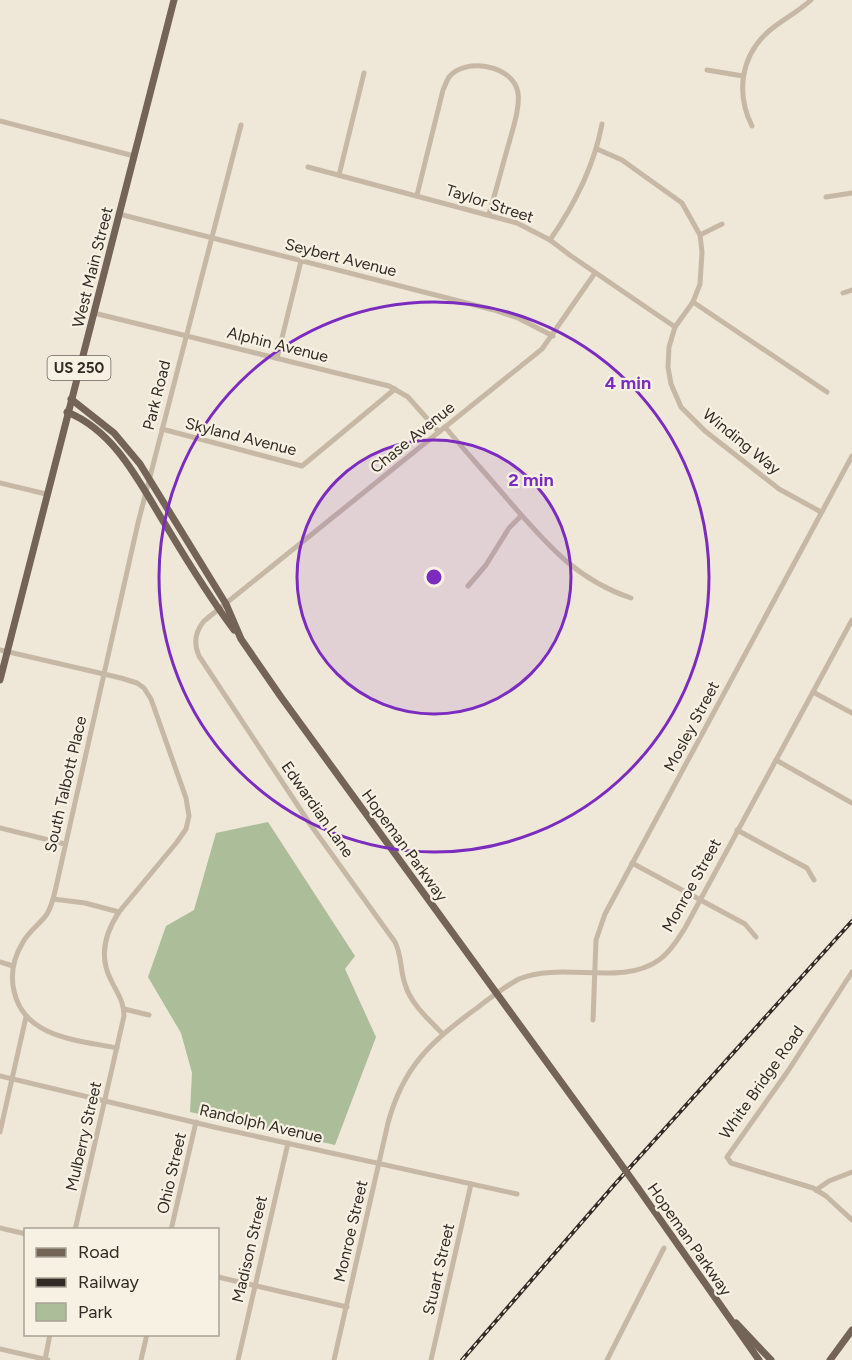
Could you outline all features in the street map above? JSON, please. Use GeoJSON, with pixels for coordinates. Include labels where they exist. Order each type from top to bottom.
{"type":"FeatureCollection","features":[{"type":"Feature","properties":{"kind":"main road","name":"West Main Street"},"geometry":{"type":"LineString","coordinates":[[0,680],[3,651],[68,412],[174,0]]}},
{"type":"Feature","properties":{"kind":"main road","name":"Hopeman Parkway"},"geometry":{"type":"LineString","coordinates":[[71,399],[100,419],[140,464],[226,604],[242,639],[369,820],[615,1156],[759,1360]]}},
{"type":"Feature","properties":{"kind":"main road"},"geometry":{"type":"LineString","coordinates":[[68,412],[82,418],[101,434],[133,471],[218,609],[242,639]]}},
{"type":"Feature","properties":{"kind":"main road","name":"Hopeman Parkway"},"geometry":{"type":"LineString","coordinates":[[722,1308],[771,1360]]}},
{"type":"Feature","properties":{"kind":"main road"},"geometry":{"type":"LineString","coordinates":[[830,1360],[852,1330]]}},
{"type":"Feature","properties":{"kind":"street"},"geometry":{"type":"LineString","coordinates":[[752,126],[745,110],[742,94],[743,76],[748,58],[762,37],[811,0]]}},
{"type":"Feature","properties":{"kind":"street"},"geometry":{"type":"LineString","coordinates":[[417,195],[443,90],[449,76],[461,69],[476,65],[488,67],[504,73],[514,83],[518,93],[516,115],[489,214]]}},
{"type":"Feature","properties":{"kind":"street"},"geometry":{"type":"LineString","coordinates":[[707,70],[743,76]]}},
{"type":"Feature","properties":{"kind":"street"},"geometry":{"type":"LineString","coordinates":[[339,175],[364,73]]}},
{"type":"Feature","properties":{"kind":"street"},"geometry":{"type":"LineString","coordinates":[[0,121],[134,156]]}},
{"type":"Feature","properties":{"kind":"street"},"geometry":{"type":"LineString","coordinates":[[550,240],[584,183],[597,149],[602,124]]}},
{"type":"Feature","properties":{"kind":"street","name":"Park Road"},"geometry":{"type":"LineString","coordinates":[[105,674],[146,492],[241,125]]}},
{"type":"Feature","properties":{"kind":"street","name":"Winding Way"},"geometry":{"type":"LineString","coordinates":[[597,149],[622,160],[682,203],[700,235],[699,284],[693,302],[675,327],[669,347],[668,367],[671,384],[681,407],[705,431],[779,489],[821,512]]}},
{"type":"Feature","properties":{"kind":"street","name":"Taylor Street"},"geometry":{"type":"LineString","coordinates":[[308,167],[517,223],[550,240],[675,327]]}},
{"type":"Feature","properties":{"kind":"street"},"geometry":{"type":"LineString","coordinates":[[826,197],[852,193]]}},
{"type":"Feature","properties":{"kind":"street","name":"Seybert Avenue"},"geometry":{"type":"LineString","coordinates":[[119,214],[494,310],[518,318],[553,336]]}},
{"type":"Feature","properties":{"kind":"street"},"geometry":{"type":"LineString","coordinates":[[700,235],[722,224]]}},
{"type":"Feature","properties":{"kind":"street"},"geometry":{"type":"LineString","coordinates":[[277,358],[301,261]]}},
{"type":"Feature","properties":{"kind":"street","name":"Chase Avenue"},"geometry":{"type":"LineString","coordinates":[[226,604],[531,358],[553,336],[595,273]]}},
{"type":"Feature","properties":{"kind":"street"},"geometry":{"type":"LineString","coordinates":[[843,293],[852,290]]}},
{"type":"Feature","properties":{"kind":"street"},"geometry":{"type":"LineString","coordinates":[[693,302],[826,392]]}},
{"type":"Feature","properties":{"kind":"street","name":"Alphin Avenue"},"geometry":{"type":"LineString","coordinates":[[94,313],[395,388],[408,397],[439,432]]}},
{"type":"Feature","properties":{"kind":"street","name":"Skyland Avenue"},"geometry":{"type":"LineString","coordinates":[[162,429],[302,466],[395,388]]}},
{"type":"Feature","properties":{"kind":"street"},"geometry":{"type":"LineString","coordinates":[[445,427],[549,547],[571,566],[606,588],[631,598]]}},
{"type":"Feature","properties":{"kind":"street","name":"Mosley Street"},"geometry":{"type":"LineString","coordinates":[[594,1020],[594,972],[601,922],[852,456]]}},
{"type":"Feature","properties":{"kind":"street"},"geometry":{"type":"LineString","coordinates":[[0,483],[46,494]]}},
{"type":"Feature","properties":{"kind":"street"},"geometry":{"type":"LineString","coordinates":[[468,586],[486,565],[508,528],[521,516]]}},
{"type":"Feature","properties":{"kind":"street","name":"Edwardian Lane"},"geometry":{"type":"LineString","coordinates":[[226,604],[204,621],[198,629],[195,643],[199,656],[310,824],[395,942],[408,991],[442,1033]]}},
{"type":"Feature","properties":{"kind":"street","name":"Monroe Street"},"geometry":{"type":"LineString","coordinates":[[334,1360],[388,1123],[398,1094],[411,1069],[442,1033],[519,979],[534,973],[550,971],[636,970],[660,959],[679,937],[700,900],[851,622]]}},
{"type":"Feature","properties":{"kind":"street"},"geometry":{"type":"LineString","coordinates":[[3,651],[137,683],[148,693],[154,707],[186,798],[189,816],[186,830],[119,912],[108,930],[105,955],[108,973],[124,1009],[149,1015]]}},
{"type":"Feature","properties":{"kind":"street","name":"South Talbott Place"},"geometry":{"type":"LineString","coordinates":[[13,966],[23,941],[48,913],[53,899],[105,674]]}},
{"type":"Feature","properties":{"kind":"street"},"geometry":{"type":"LineString","coordinates":[[813,692],[852,713]]}},
{"type":"Feature","properties":{"kind":"street"},"geometry":{"type":"LineString","coordinates":[[776,760],[852,803]]}},
{"type":"Feature","properties":{"kind":"street"},"geometry":{"type":"LineString","coordinates":[[0,828],[65,844]]}},
{"type":"Feature","properties":{"kind":"street"},"geometry":{"type":"LineString","coordinates":[[737,830],[807,867],[814,880]]}},
{"type":"Feature","properties":{"kind":"street"},"geometry":{"type":"LineString","coordinates":[[632,863],[745,924],[756,937]]}},
{"type":"Feature","properties":{"kind":"street"},"geometry":{"type":"LineString","coordinates":[[53,899],[85,903],[119,912]]}},
{"type":"Feature","properties":{"kind":"street"},"geometry":{"type":"LineString","coordinates":[[0,962],[13,966],[12,981],[15,995],[26,1017],[37,1026],[50,1033],[117,1048]]}},
{"type":"Feature","properties":{"kind":"street","name":"White Bridge Road"},"geometry":{"type":"LineString","coordinates":[[816,1190],[731,1163],[727,1157],[779,1084],[852,972]]}},
{"type":"Feature","properties":{"kind":"street","name":"Mulberry Street"},"geometry":{"type":"LineString","coordinates":[[75,1228],[124,1009]]}},
{"type":"Feature","properties":{"kind":"street"},"geometry":{"type":"LineString","coordinates":[[0,1132],[26,1017]]}},
{"type":"Feature","properties":{"kind":"street","name":"Randolph Avenue"},"geometry":{"type":"LineString","coordinates":[[0,1076],[517,1194]]}},
{"type":"Feature","properties":{"kind":"street","name":"Ohio Street"},"geometry":{"type":"LineString","coordinates":[[171,1228],[196,1122]]}},
{"type":"Feature","properties":{"kind":"street","name":"Madison Street"},"geometry":{"type":"LineString","coordinates":[[238,1360],[288,1143]]}},
{"type":"Feature","properties":{"kind":"street"},"geometry":{"type":"LineString","coordinates":[[852,1172],[829,1181],[816,1190],[852,1220]]}},
{"type":"Feature","properties":{"kind":"street","name":"Stuart Street"},"geometry":{"type":"LineString","coordinates":[[431,1360],[471,1184]]}},
{"type":"Feature","properties":{"kind":"street"},"geometry":{"type":"LineString","coordinates":[[0,1228],[24,1234]]}},
{"type":"Feature","properties":{"kind":"street"},"geometry":{"type":"LineString","coordinates":[[607,1360],[664,1248]]}},
{"type":"Feature","properties":{"kind":"street"},"geometry":{"type":"LineString","coordinates":[[219,1277],[347,1307]]}},
{"type":"Feature","properties":{"kind":"street"},"geometry":{"type":"LineString","coordinates":[[0,1349],[46,1360],[50,1336]]}},
{"type":"Feature","properties":{"kind":"street"},"geometry":{"type":"LineString","coordinates":[[141,1360],[147,1336]]}},
{"type":"Feature","properties":{"kind":"green space"},"geometry":{"type":"Polygon","coordinates":[[[268,822],[355,956],[345,969],[376,1037],[335,1145],[190,1112],[192,1073],[181,1033],[148,977],[166,926],[194,910],[216,833],[268,822]]]}},
{"type":"Feature","properties":{"kind":"railway"},"geometry":{"type":"LineString","coordinates":[[462,1360],[615,1184],[852,921]]}}]}
